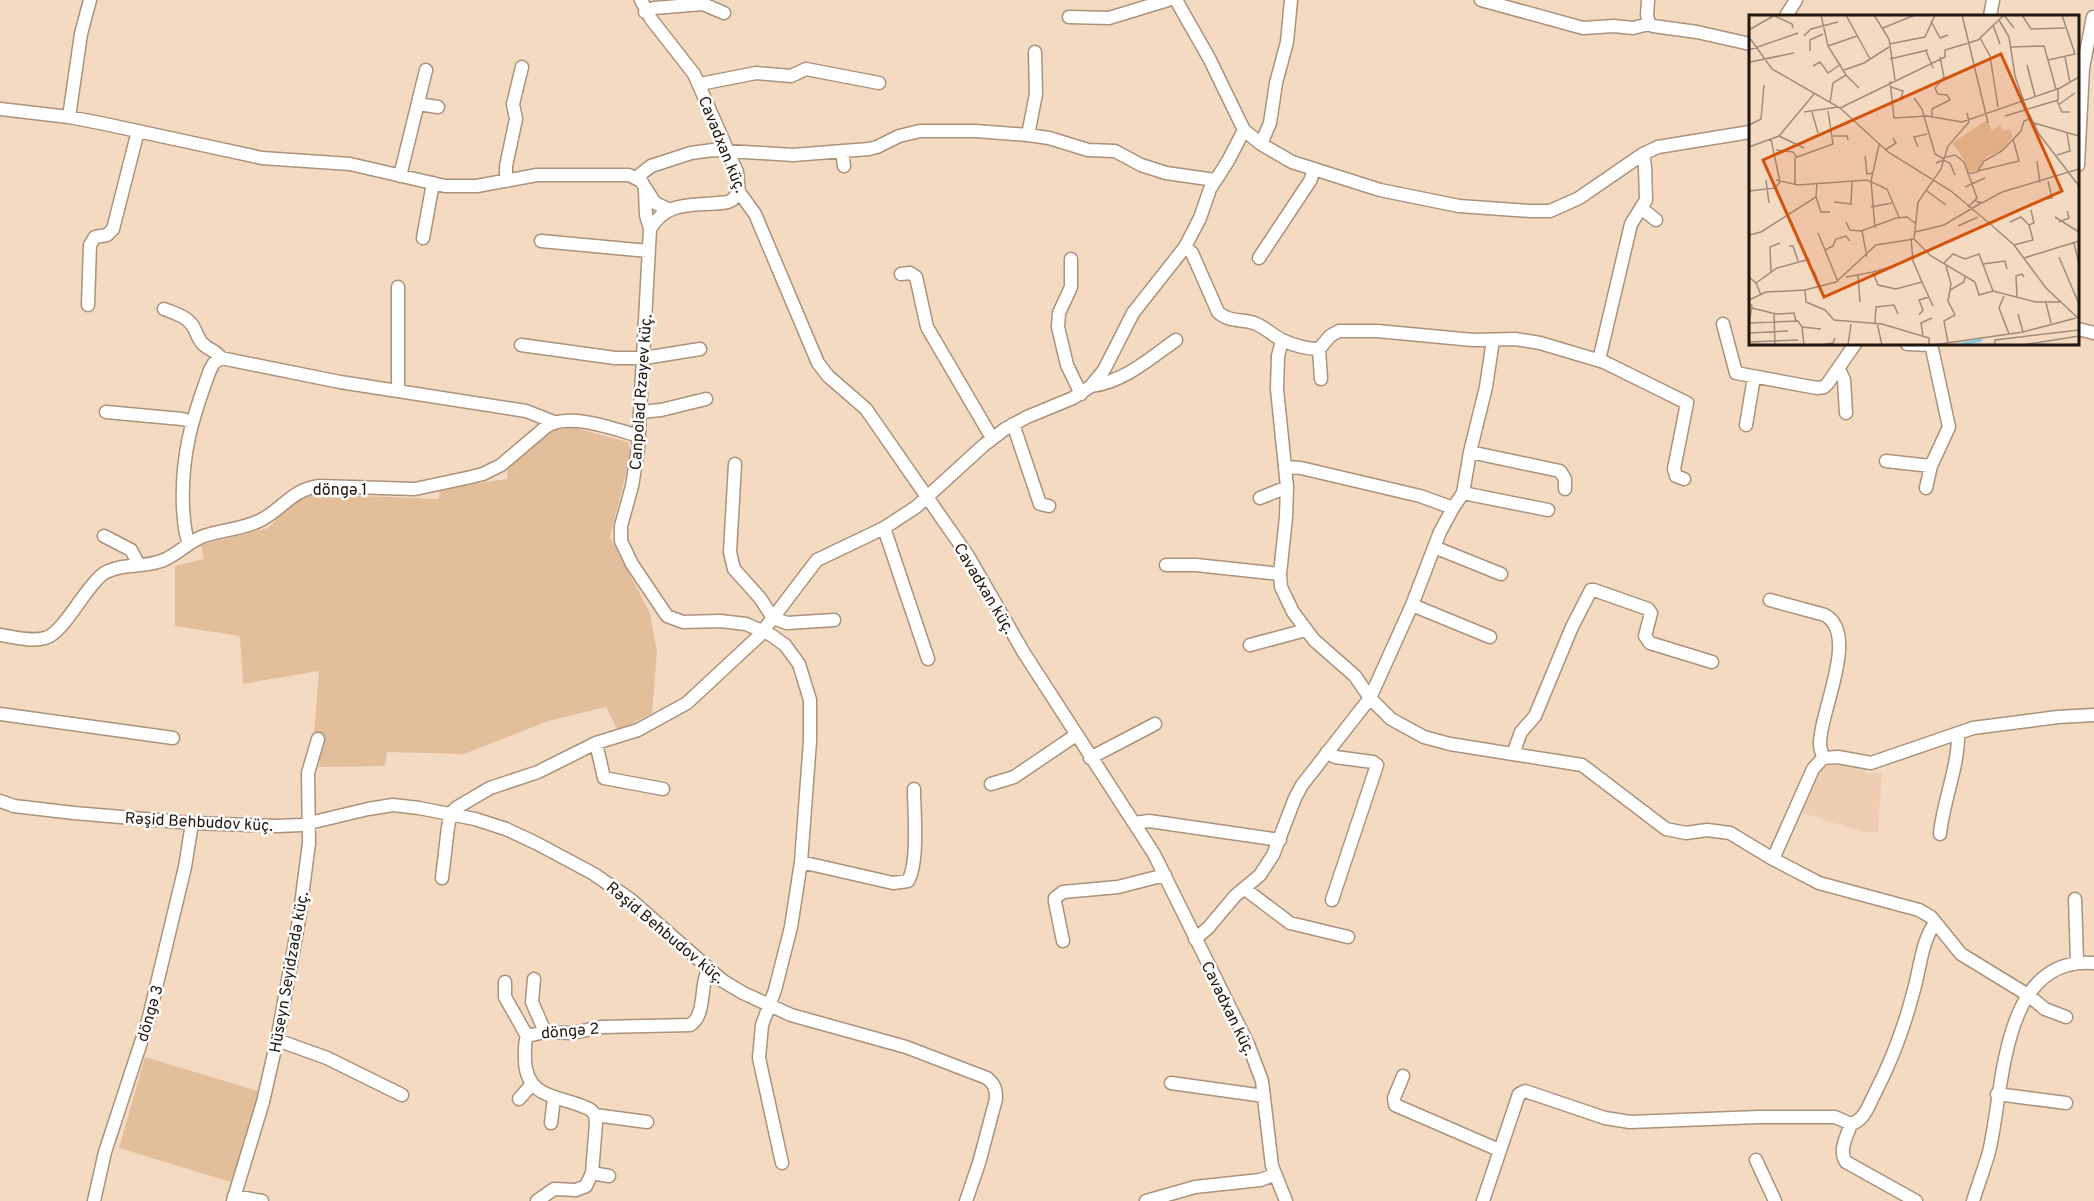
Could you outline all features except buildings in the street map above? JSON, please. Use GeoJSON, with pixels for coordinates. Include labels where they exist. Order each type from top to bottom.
{"type":"FeatureCollection","features":[{"type":"Feature","properties":{"kind":"street"},"geometry":{"type":"LineString","coordinates":[[69,117],[80,44],[90,0]]}},
{"type":"Feature","properties":{"kind":"street"},"geometry":{"type":"LineString","coordinates":[[1069,17],[1110,18],[1168,0]]}},
{"type":"Feature","properties":{"kind":"street"},"geometry":{"type":"LineString","coordinates":[[1176,0],[1209,58],[1244,130],[1261,144],[1292,162],[1363,186],[1441,203],[1550,211],[1568,205],[1643,154],[1658,147],[1749,132]]}},
{"type":"Feature","properties":{"kind":"street"},"geometry":{"type":"LineString","coordinates":[[1261,144],[1270,123],[1276,83],[1287,42],[1291,0]]}},
{"type":"Feature","properties":{"kind":"street"},"geometry":{"type":"LineString","coordinates":[[1481,0],[1583,28],[1614,26],[1634,28],[1649,24],[1749,44]]}},
{"type":"Feature","properties":{"kind":"street"},"geometry":{"type":"LineString","coordinates":[[1648,0],[1649,24]]}},
{"type":"Feature","properties":{"kind":"street"},"geometry":{"type":"LineString","coordinates":[[1787,15],[1796,0]]}},
{"type":"Feature","properties":{"kind":"street"},"geometry":{"type":"LineString","coordinates":[[1990,15],[1994,0]]}},
{"type":"Feature","properties":{"kind":"street"},"geometry":{"type":"LineString","coordinates":[[643,6],[654,8],[703,4],[724,13]]}},
{"type":"Feature","properties":{"kind":"street","name":"Cavadxan küç."},"geometry":{"type":"LineString","coordinates":[[643,6],[684,58],[700,84],[737,172],[739,192],[754,214],[818,363],[828,376],[866,408],[929,497],[968,556],[1018,644],[1165,875],[1194,939],[1248,1044],[1262,1081],[1270,1155],[1274,1175],[1286,1201]]}},
{"type":"Feature","properties":{"kind":"street"},"geometry":{"type":"LineString","coordinates":[[2079,153],[2086,50],[2093,17]]}},
{"type":"Feature","properties":{"kind":"street"},"geometry":{"type":"LineString","coordinates":[[1028,135],[1036,94],[1035,52]]}},
{"type":"Feature","properties":{"kind":"street"},"geometry":{"type":"LineString","coordinates":[[506,181],[506,166],[516,119],[513,104],[522,68]]}},
{"type":"Feature","properties":{"kind":"street"},"geometry":{"type":"LineString","coordinates":[[700,84],[756,73],[791,76],[806,69],[879,82]]}},
{"type":"Feature","properties":{"kind":"street"},"geometry":{"type":"LineString","coordinates":[[400,176],[426,70]]}},
{"type":"Feature","properties":{"kind":"street"},"geometry":{"type":"LineString","coordinates":[[418,104],[438,107]]}},
{"type":"Feature","properties":{"kind":"street"},"geometry":{"type":"LineString","coordinates":[[0,109],[69,117],[262,159],[350,164],[433,183],[465,187],[551,174],[637,177],[651,166],[691,153],[727,149],[793,155],[842,151],[878,147],[899,136],[920,131],[975,131],[1049,138],[1088,150],[1115,152],[1141,165],[1166,173],[1215,180]]}},
{"type":"Feature","properties":{"kind":"street"},"geometry":{"type":"LineString","coordinates":[[1086,390],[1104,370],[1133,313],[1185,247],[1215,180],[1244,130]]}},
{"type":"Feature","properties":{"kind":"street"},"geometry":{"type":"LineString","coordinates":[[88,305],[90,245],[95,237],[107,235],[113,229],[138,131]]}},
{"type":"Feature","properties":{"kind":"street"},"geometry":{"type":"LineString","coordinates":[[842,151],[844,166]]}},
{"type":"Feature","properties":{"kind":"street"},"geometry":{"type":"LineString","coordinates":[[1599,360],[1631,224],[1646,200],[1643,154]]}},
{"type":"Feature","properties":{"kind":"street"},"geometry":{"type":"LineString","coordinates":[[1259,258],[1310,181],[1314,170]]}},
{"type":"Feature","properties":{"kind":"street"},"geometry":{"type":"LineString","coordinates":[[637,177],[655,203],[668,209]]}},
{"type":"Feature","properties":{"kind":"street"},"geometry":{"type":"LineString","coordinates":[[423,238],[433,183]]}},
{"type":"Feature","properties":{"kind":"street","name":"Canpolad Rzayev küç."},"geometry":{"type":"LineString","coordinates":[[645,189],[646,215],[650,229],[644,358],[635,470],[620,533],[624,548],[662,610],[672,619],[690,623],[735,622],[764,631],[777,639],[791,652],[803,676],[810,700],[810,741],[801,861],[791,927],[775,990],[762,1025],[759,1058],[782,1163]]}},
{"type":"Feature","properties":{"kind":"street"},"geometry":{"type":"LineString","coordinates":[[650,229],[658,216],[668,209],[728,202],[739,192]]}},
{"type":"Feature","properties":{"kind":"street"},"geometry":{"type":"LineString","coordinates":[[1641,208],[1656,220]]}},
{"type":"Feature","properties":{"kind":"street"},"geometry":{"type":"LineString","coordinates":[[541,241],[648,251]]}},
{"type":"Feature","properties":{"kind":"street"},"geometry":{"type":"LineString","coordinates":[[1185,247],[1192,254],[1218,312],[1223,316],[1251,322],[1282,340],[1307,348],[1319,349]]}},
{"type":"Feature","properties":{"kind":"street"},"geometry":{"type":"LineString","coordinates":[[1071,259],[1071,287],[1059,313],[1058,327],[1067,365],[1086,390]]}},
{"type":"Feature","properties":{"kind":"street"},"geometry":{"type":"LineString","coordinates":[[901,274],[910,273],[916,278],[927,327],[992,438]]}},
{"type":"Feature","properties":{"kind":"street"},"geometry":{"type":"LineString","coordinates":[[398,287],[398,391]]}},
{"type":"Feature","properties":{"kind":"street"},"geometry":{"type":"LineString","coordinates":[[164,309],[181,315],[187,320],[201,342],[219,354],[221,358],[340,382],[526,411],[554,422],[592,424],[639,436]]}},
{"type":"Feature","properties":{"kind":"street"},"geometry":{"type":"LineString","coordinates":[[1723,324],[1733,369],[1739,374],[1817,388],[1824,387],[1855,345]]}},
{"type":"Feature","properties":{"kind":"street"},"geometry":{"type":"LineString","coordinates":[[2079,329],[2094,333]]}},
{"type":"Feature","properties":{"kind":"street"},"geometry":{"type":"LineString","coordinates":[[1321,379],[1319,349],[1330,336],[1339,332],[1377,331],[1473,340],[1515,339],[1540,343],[1599,360],[1687,403],[1674,469],[1676,476],[1684,479]]}},
{"type":"Feature","properties":{"kind":"street"},"geometry":{"type":"LineString","coordinates":[[442,878],[451,813],[456,808],[490,788],[538,772],[596,743],[638,730],[687,704],[764,631],[817,560],[884,528],[929,497],[992,438],[1013,424],[1086,390],[1121,378],[1176,340]]}},
{"type":"Feature","properties":{"kind":"street"},"geometry":{"type":"LineString","coordinates":[[1282,340],[1278,356],[1277,389],[1287,487],[1281,587],[1286,600],[1306,630],[1324,651],[1355,675],[1370,698],[1391,719],[1424,737],[1450,744],[1582,765],[1666,829],[1686,833],[1707,830],[1730,833],[1819,883],[1919,910],[1931,917],[1961,954],[2028,995],[2045,1009],[2066,1017]]}},
{"type":"Feature","properties":{"kind":"street"},"geometry":{"type":"LineString","coordinates":[[1194,939],[1208,928],[1229,902],[1260,875],[1280,840],[1295,798],[1370,698],[1412,605],[1434,547],[1463,493],[1470,452],[1486,387],[1493,340]]}},
{"type":"Feature","properties":{"kind":"street"},"geometry":{"type":"LineString","coordinates":[[521,345],[615,358],[644,358],[700,349]]}},
{"type":"Feature","properties":{"kind":"street"},"geometry":{"type":"LineString","coordinates":[[1926,488],[1931,466],[1948,427],[1931,345]]}},
{"type":"Feature","properties":{"kind":"street"},"geometry":{"type":"LineString","coordinates":[[189,544],[185,531],[182,480],[186,447],[210,370],[221,358]]}},
{"type":"Feature","properties":{"kind":"street"},"geometry":{"type":"LineString","coordinates":[[1839,369],[1844,380],[1846,413]]}},
{"type":"Feature","properties":{"kind":"street"},"geometry":{"type":"LineString","coordinates":[[1746,424],[1754,377]]}},
{"type":"Feature","properties":{"kind":"street"},"geometry":{"type":"LineString","coordinates":[[640,412],[661,410],[706,399]]}},
{"type":"Feature","properties":{"kind":"street"},"geometry":{"type":"LineString","coordinates":[[106,412],[182,419],[192,422]]}},
{"type":"Feature","properties":{"kind":"street","name":"döngə 1"},"geometry":{"type":"LineString","coordinates":[[0,634],[28,639],[46,638],[59,628],[84,594],[104,573],[113,569],[163,561],[204,536],[254,523],[267,516],[293,495],[308,488],[319,486],[416,489],[483,474],[501,465],[554,422]]}},
{"type":"Feature","properties":{"kind":"street"},"geometry":{"type":"LineString","coordinates":[[1013,424],[1040,504],[1050,506]]}},
{"type":"Feature","properties":{"kind":"street"},"geometry":{"type":"LineString","coordinates":[[1470,452],[1560,471],[1565,478],[1565,489]]}},
{"type":"Feature","properties":{"kind":"street"},"geometry":{"type":"LineString","coordinates":[[1886,461],[1931,466]]}},
{"type":"Feature","properties":{"kind":"street"},"geometry":{"type":"LineString","coordinates":[[735,464],[730,560],[734,569],[760,598],[773,618],[787,623],[834,620]]}},
{"type":"Feature","properties":{"kind":"street"},"geometry":{"type":"LineString","coordinates":[[1285,467],[1301,468],[1388,488],[1453,508]]}},
{"type":"Feature","properties":{"kind":"street"},"geometry":{"type":"LineString","coordinates":[[1260,498],[1287,487]]}},
{"type":"Feature","properties":{"kind":"street"},"geometry":{"type":"LineString","coordinates":[[1463,493],[1548,510]]}},
{"type":"Feature","properties":{"kind":"street"},"geometry":{"type":"LineString","coordinates":[[884,528],[928,659]]}},
{"type":"Feature","properties":{"kind":"street"},"geometry":{"type":"LineString","coordinates":[[104,536],[131,550],[139,565]]}},
{"type":"Feature","properties":{"kind":"street"},"geometry":{"type":"LineString","coordinates":[[1434,547],[1501,574]]}},
{"type":"Feature","properties":{"kind":"street"},"geometry":{"type":"LineString","coordinates":[[1166,565],[1196,565],[1280,574]]}},
{"type":"Feature","properties":{"kind":"street"},"geometry":{"type":"LineString","coordinates":[[1513,754],[1521,732],[1535,716],[1572,627],[1591,590],[1648,609],[1651,613],[1645,636],[1650,643],[1712,662]]}},
{"type":"Feature","properties":{"kind":"street"},"geometry":{"type":"LineString","coordinates":[[1770,600],[1826,615],[1833,620],[1837,629],[1839,644],[1836,676],[1820,742],[1823,758]]}},
{"type":"Feature","properties":{"kind":"street"},"geometry":{"type":"LineString","coordinates":[[1412,605],[1490,637]]}},
{"type":"Feature","properties":{"kind":"street"},"geometry":{"type":"LineString","coordinates":[[1250,645],[1306,630]]}},
{"type":"Feature","properties":{"kind":"street"},"geometry":{"type":"LineString","coordinates":[[0,714],[173,738]]}},
{"type":"Feature","properties":{"kind":"street"},"geometry":{"type":"LineString","coordinates":[[1773,859],[1813,770],[1823,758],[1838,757],[1864,762],[1879,761],[1958,733],[1982,727],[2094,715]]}},
{"type":"Feature","properties":{"kind":"street"},"geometry":{"type":"LineString","coordinates":[[1090,758],[1155,724]]}},
{"type":"Feature","properties":{"kind":"street"},"geometry":{"type":"LineString","coordinates":[[1940,834],[1957,750],[1958,733]]}},
{"type":"Feature","properties":{"kind":"street"},"geometry":{"type":"LineString","coordinates":[[992,784],[1014,777],[1076,735]]}},
{"type":"Feature","properties":{"kind":"street","name":"Hüseyn Seyidzadə küç."},"geometry":{"type":"LineString","coordinates":[[234,1199],[263,1102],[299,920],[309,843],[308,773],[318,739]]}},
{"type":"Feature","properties":{"kind":"street"},"geometry":{"type":"LineString","coordinates":[[596,743],[604,778],[663,789]]}},
{"type":"Feature","properties":{"kind":"street"},"geometry":{"type":"LineString","coordinates":[[1328,753],[1335,757],[1373,762],[1377,765],[1332,900]]}},
{"type":"Feature","properties":{"kind":"street"},"geometry":{"type":"LineString","coordinates":[[801,861],[893,883],[908,880],[912,874],[914,861],[914,789]]}},
{"type":"Feature","properties":{"kind":"street","name":"Rəşid Behbudov küç."},"geometry":{"type":"LineString","coordinates":[[0,801],[14,806],[74,813],[192,823],[278,826],[308,824],[368,809],[393,806],[451,813],[506,829],[584,868],[644,911],[709,969],[733,987],[769,1005],[811,1021],[926,1053],[987,1078],[993,1083],[996,1099],[966,1201]]}},
{"type":"Feature","properties":{"kind":"street"},"geometry":{"type":"LineString","coordinates":[[1134,823],[1149,821],[1280,840]]}},
{"type":"Feature","properties":{"kind":"street","name":"döngə 3"},"geometry":{"type":"LineString","coordinates":[[94,1201],[105,1152],[148,1021],[183,878],[192,823]]}},
{"type":"Feature","properties":{"kind":"street"},"geometry":{"type":"LineString","coordinates":[[1063,941],[1055,902],[1058,894],[1118,886],[1165,875]]}},
{"type":"Feature","properties":{"kind":"street"},"geometry":{"type":"LineString","coordinates":[[1245,889],[1290,923],[1348,938]]}},
{"type":"Feature","properties":{"kind":"street"},"geometry":{"type":"LineString","coordinates":[[2074,899],[2077,962]]}},
{"type":"Feature","properties":{"kind":"street"},"geometry":{"type":"LineString","coordinates":[[1483,1201],[1519,1094],[1525,1090],[1605,1118],[1630,1122],[1758,1117],[1835,1117],[1851,1124],[1857,1123],[1865,1114],[1894,1053],[1906,1021],[1927,937],[1935,923]]}},
{"type":"Feature","properties":{"kind":"street"},"geometry":{"type":"LineString","coordinates":[[1973,1201],[1989,1152],[1998,1094],[2010,1041],[2021,1007],[2028,995],[2051,973],[2069,963],[2094,963]]}},
{"type":"Feature","properties":{"kind":"street","name":"döngə 2"},"geometry":{"type":"LineString","coordinates":[[532,1084],[525,1068],[527,1036],[545,1032],[573,1033],[601,1027],[690,1025],[698,1018],[704,980],[709,969]]}},
{"type":"Feature","properties":{"kind":"street"},"geometry":{"type":"LineString","coordinates":[[534,979],[532,1002],[545,1032]]}},
{"type":"Feature","properties":{"kind":"street"},"geometry":{"type":"LineString","coordinates":[[505,982],[505,997],[527,1036]]}},
{"type":"Feature","properties":{"kind":"street"},"geometry":{"type":"LineString","coordinates":[[277,1040],[327,1058],[402,1095]]}},
{"type":"Feature","properties":{"kind":"street"},"geometry":{"type":"LineString","coordinates":[[1403,1076],[1394,1098],[1395,1105],[1499,1150]]}},
{"type":"Feature","properties":{"kind":"street"},"geometry":{"type":"LineString","coordinates":[[1172,1083],[1264,1096]]}},
{"type":"Feature","properties":{"kind":"street"},"geometry":{"type":"LineString","coordinates":[[519,1099],[532,1084],[545,1094],[585,1107],[595,1115],[647,1122]]}},
{"type":"Feature","properties":{"kind":"street"},"geometry":{"type":"LineString","coordinates":[[1998,1094],[2066,1103]]}},
{"type":"Feature","properties":{"kind":"street"},"geometry":{"type":"LineString","coordinates":[[551,1123],[554,1098]]}},
{"type":"Feature","properties":{"kind":"street"},"geometry":{"type":"LineString","coordinates":[[537,1201],[554,1189],[582,1188],[589,1182],[592,1173],[595,1115]]}},
{"type":"Feature","properties":{"kind":"street"},"geometry":{"type":"LineString","coordinates":[[1851,1124],[1842,1151],[1842,1157],[1846,1162],[1916,1201]]}},
{"type":"Feature","properties":{"kind":"street"},"geometry":{"type":"LineString","coordinates":[[1756,1160],[1775,1201]]}},
{"type":"Feature","properties":{"kind":"street"},"geometry":{"type":"LineString","coordinates":[[592,1173],[609,1176]]}},
{"type":"Feature","properties":{"kind":"street"},"geometry":{"type":"LineString","coordinates":[[1146,1201],[1195,1187],[1260,1180],[1274,1175]]}},
{"type":"Feature","properties":{"kind":"street"},"geometry":{"type":"LineString","coordinates":[[234,1199],[262,1201]]}},
{"type":"Feature","properties":{"kind":"shaded area"},"geometry":{"type":"Polygon","coordinates":[[[575,428],[628,442],[631,454],[610,537],[650,613],[657,651],[652,713],[618,731],[606,707],[548,721],[464,754],[387,752],[385,766],[319,767],[322,737],[314,735],[319,671],[243,684],[240,636],[175,626],[175,566],[204,559],[201,545],[268,528],[295,501],[314,494],[439,499],[440,489],[507,479],[508,466],[553,430],[575,428]]]}},
{"type":"Feature","properties":{"kind":"shaded area"},"geometry":{"type":"Polygon","coordinates":[[[1825,764],[1865,765],[1865,774],[1882,773],[1878,832],[1863,832],[1802,813],[1817,773],[1825,764]]]}},
{"type":"Feature","properties":{"kind":"shaded area"},"geometry":{"type":"Polygon","coordinates":[[[145,1057],[261,1092],[234,1183],[119,1148],[145,1057]]]}}]}
